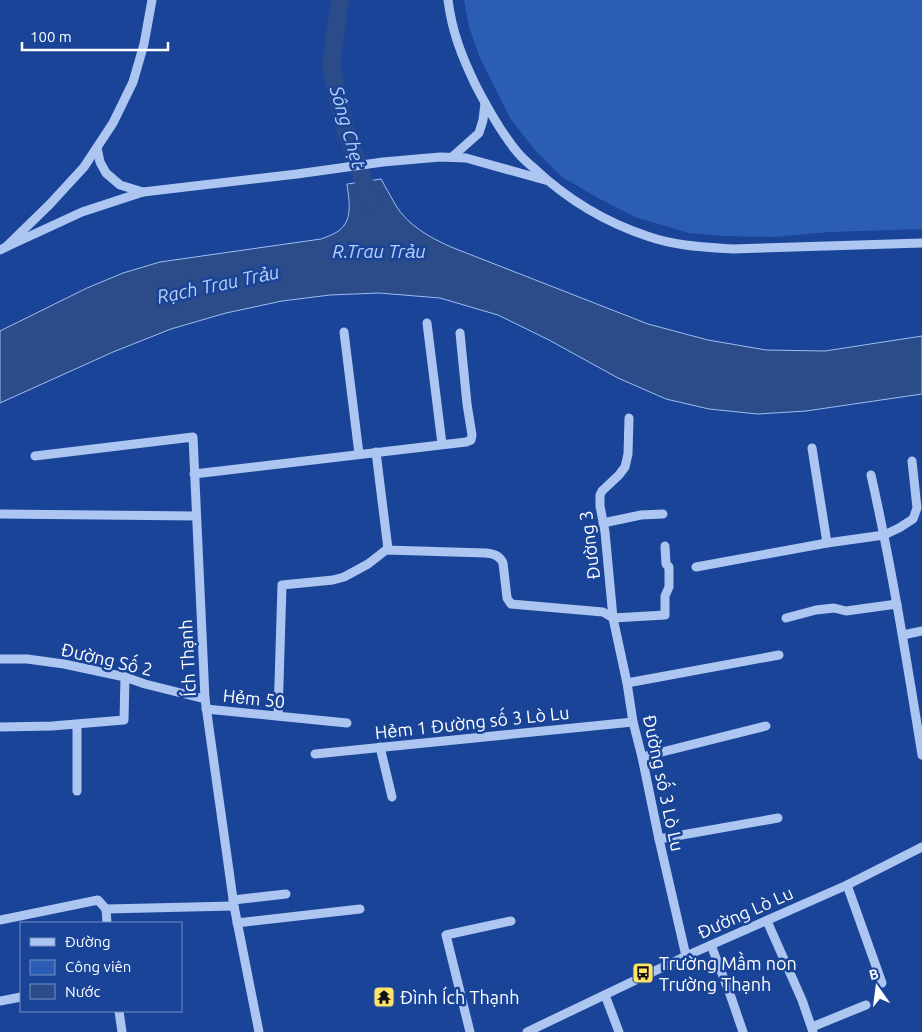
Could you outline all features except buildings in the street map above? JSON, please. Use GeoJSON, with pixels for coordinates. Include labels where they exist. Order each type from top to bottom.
{"type":"FeatureCollection","features":[{"type":"Feature","properties":{"kind":"street"},"geometry":{"type":"LineString","coordinates":[[3,249],[50,204],[84,167],[113,123],[133,82],[144,44],[152,0]]}},
{"type":"Feature","properties":{"kind":"street"},"geometry":{"type":"LineString","coordinates":[[448,0],[455,36],[461,52],[485,103],[503,132],[518,153],[564,194],[590,211],[648,237],[676,244],[733,250],[922,243]]}},
{"type":"Feature","properties":{"kind":"street"},"geometry":{"type":"LineString","coordinates":[[452,157],[478,133],[483,120],[485,103]]}},
{"type":"Feature","properties":{"kind":"street"},"geometry":{"type":"LineString","coordinates":[[97,148],[100,162],[106,173],[120,185],[143,192]]}},
{"type":"Feature","properties":{"kind":"street"},"geometry":{"type":"LineString","coordinates":[[3,249],[82,212],[143,192],[440,156],[466,158],[548,180]]}},
{"type":"Feature","properties":{"kind":"street"},"geometry":{"type":"LineString","coordinates":[[427,323],[442,444]]}},
{"type":"Feature","properties":{"kind":"street"},"geometry":{"type":"LineString","coordinates":[[344,332],[359,454]]}},
{"type":"Feature","properties":{"kind":"street"},"geometry":{"type":"LineString","coordinates":[[194,474],[471,440],[460,333]]}},
{"type":"Feature","properties":{"kind":"street","name":"Đường 3"},"geometry":{"type":"LineString","coordinates":[[613,618],[600,495],[626,467],[629,418]]}},
{"type":"Feature","properties":{"kind":"street","name":"Ích Thạnh"},"geometry":{"type":"LineString","coordinates":[[35,456],[193,437],[206,709],[233,903],[259,1032]]}},
{"type":"Feature","properties":{"kind":"street"},"geometry":{"type":"LineString","coordinates":[[812,448],[827,543]]}},
{"type":"Feature","properties":{"kind":"street"},"geometry":{"type":"LineString","coordinates":[[376,452],[388,549]]}},
{"type":"Feature","properties":{"kind":"street"},"geometry":{"type":"LineString","coordinates":[[696,567],[827,543],[884,535],[910,522],[916,512],[917,504],[912,461]]}},
{"type":"Feature","properties":{"kind":"street"},"geometry":{"type":"LineString","coordinates":[[871,475],[897,604],[922,756]]}},
{"type":"Feature","properties":{"kind":"street"},"geometry":{"type":"LineString","coordinates":[[0,514],[196,516]]}},
{"type":"Feature","properties":{"kind":"street"},"geometry":{"type":"LineString","coordinates":[[604,523],[641,515],[662,514]]}},
{"type":"Feature","properties":{"kind":"street"},"geometry":{"type":"LineString","coordinates":[[278,716],[282,585],[340,578],[368,564],[388,549],[486,553],[496,555],[503,563],[506,596],[510,604],[603,612],[613,618],[665,615],[665,596],[669,587],[669,567],[666,564],[665,546]]}},
{"type":"Feature","properties":{"kind":"street"},"geometry":{"type":"LineString","coordinates":[[786,618],[816,610],[834,608],[846,612],[897,604]]}},
{"type":"Feature","properties":{"kind":"street","name":"Đường số 3 Lò Lu"},"geometry":{"type":"LineString","coordinates":[[613,618],[633,722],[686,956]]}},
{"type":"Feature","properties":{"kind":"street"},"geometry":{"type":"LineString","coordinates":[[902,635],[922,632]]}},
{"type":"Feature","properties":{"kind":"street"},"geometry":{"type":"LineString","coordinates":[[627,683],[779,655]]}},
{"type":"Feature","properties":{"kind":"street","name":"Đường Số 2"},"geometry":{"type":"LineString","coordinates":[[0,659],[27,659],[64,664],[205,698]]}},
{"type":"Feature","properties":{"kind":"street"},"geometry":{"type":"LineString","coordinates":[[0,727],[77,725],[124,720],[124,677]]}},
{"type":"Feature","properties":{"kind":"street","name":"Hẻm 50"},"geometry":{"type":"LineString","coordinates":[[206,709],[347,723]]}},
{"type":"Feature","properties":{"kind":"street","name":"Hẻm 1 Đường số 3 Lò Lu"},"geometry":{"type":"LineString","coordinates":[[314,754],[633,722]]}},
{"type":"Feature","properties":{"kind":"street"},"geometry":{"type":"LineString","coordinates":[[77,725],[77,791]]}},
{"type":"Feature","properties":{"kind":"street"},"geometry":{"type":"LineString","coordinates":[[642,757],[766,726]]}},
{"type":"Feature","properties":{"kind":"street"},"geometry":{"type":"LineString","coordinates":[[380,747],[392,797]]}},
{"type":"Feature","properties":{"kind":"street"},"geometry":{"type":"LineString","coordinates":[[660,839],[778,818]]}},
{"type":"Feature","properties":{"kind":"street","name":"Đường Lò Lu"},"geometry":{"type":"LineString","coordinates":[[527,1032],[686,956],[847,885],[922,847]]}},
{"type":"Feature","properties":{"kind":"street"},"geometry":{"type":"LineString","coordinates":[[847,885],[882,983]]}},
{"type":"Feature","properties":{"kind":"street"},"geometry":{"type":"LineString","coordinates":[[106,909],[233,903],[286,894]]}},
{"type":"Feature","properties":{"kind":"street"},"geometry":{"type":"LineString","coordinates":[[0,920],[98,900],[106,909],[107,922]]}},
{"type":"Feature","properties":{"kind":"street"},"geometry":{"type":"LineString","coordinates":[[237,923],[360,909]]}},
{"type":"Feature","properties":{"kind":"street"},"geometry":{"type":"LineString","coordinates":[[767,920],[813,1030],[866,1006]]}},
{"type":"Feature","properties":{"kind":"street"},"geometry":{"type":"LineString","coordinates":[[470,1032],[446,935],[511,921]]}},
{"type":"Feature","properties":{"kind":"street"},"geometry":{"type":"LineString","coordinates":[[711,945],[732,997],[743,1032]]}},
{"type":"Feature","properties":{"kind":"street"},"geometry":{"type":"LineString","coordinates":[[605,995],[619,1032]]}},
{"type":"Feature","properties":{"kind":"street"},"geometry":{"type":"LineString","coordinates":[[0,1001],[20,997]]}},
{"type":"Feature","properties":{"kind":"street"},"geometry":{"type":"LineString","coordinates":[[119,1012],[122,1032]]}},
{"type":"Feature","properties":{"kind":"green space"},"geometry":{"type":"Polygon","coordinates":[[[464,0],[922,0],[922,229],[830,232],[773,237],[721,236],[689,233],[635,217],[562,177],[534,149],[510,118],[480,58],[469,27],[464,0]]]}},
{"type":"Feature","properties":{"kind":"water","name":"R.Trau Trảu"},"geometry":{"type":"Polygon","coordinates":[[[381,179],[395,204],[406,218],[419,230],[435,239],[648,324],[708,340],[766,350],[825,351],[922,336],[922,394],[806,411],[758,414],[709,409],[666,399],[618,378],[549,340],[498,315],[440,298],[379,293],[330,295],[282,301],[226,313],[171,329],[113,352],[0,403],[0,331],[87,288],[123,273],[160,262],[327,237],[337,232],[346,222],[349,210],[347,184],[381,179]]]}},
{"type":"Feature","properties":{"kind":"waterway","name":"Sông Chẹt"},"geometry":{"type":"LineString","coordinates":[[340,0],[331,65],[345,129],[370,203]]}},
{"type":"Feature","properties":{"kind":"place","name":"Trường Mầm non Trường Thạnh"},"geometry":{"type":"Point","coordinates":[643,973]}},
{"type":"Feature","properties":{"kind":"place","name":"Đình Ích Thạnh"},"geometry":{"type":"Point","coordinates":[384,997]}},
{"type":"Feature","properties":{"kind":"water label","name":"Rạch Trau Trảu"},"geometry":{"type":"Point","coordinates":[218,284]}}]}
